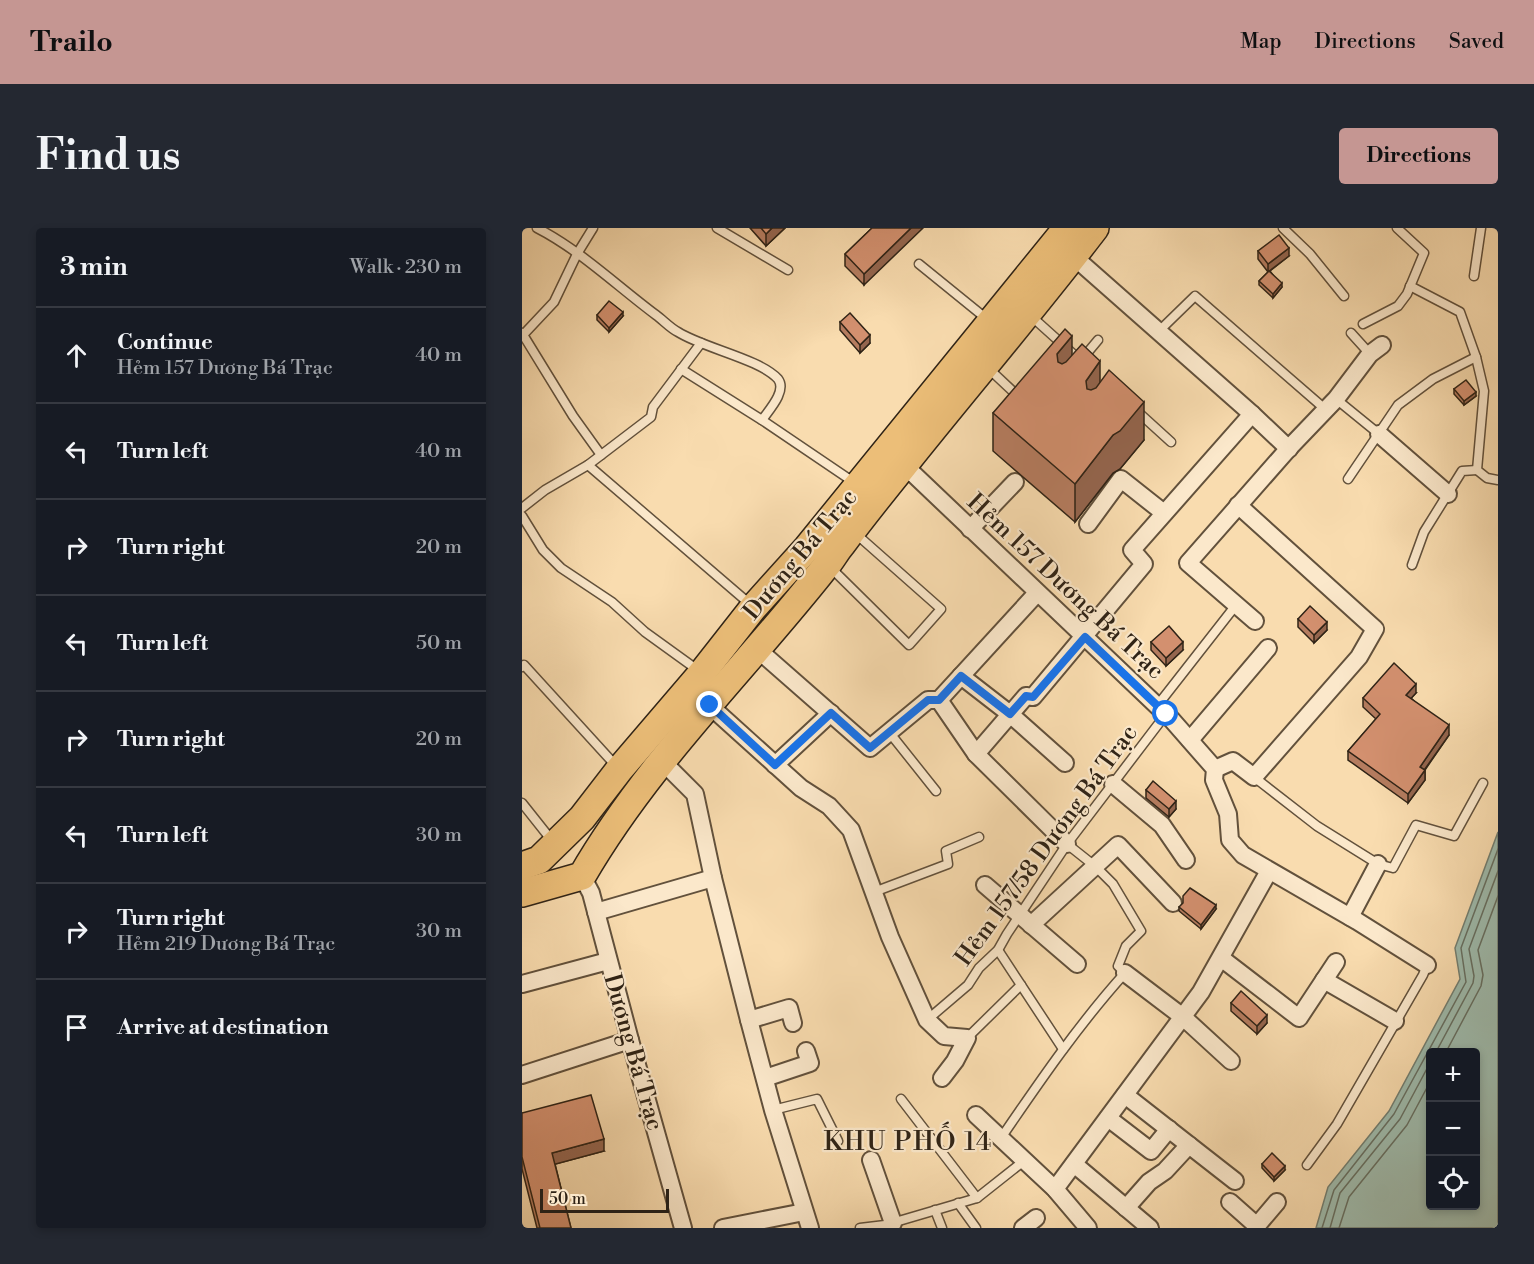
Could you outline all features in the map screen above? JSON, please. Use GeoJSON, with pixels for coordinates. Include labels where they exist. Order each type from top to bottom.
{"type":"FeatureCollection","features":[{"type":"Feature","properties":{"kind":"main road","name":"Dương Bá Trạc"},"geometry":{"type":"LineString","coordinates":[[522,866],[539,860],[582,818],[753,608],[836,542],[858,485],[1067,228]]}},
{"type":"Feature","properties":{"kind":"main road","name":"Dương Bá Trạc"},"geometry":{"type":"LineString","coordinates":[[582,876],[604,838],[756,648],[836,542],[904,465],[1095,228]]}},
{"type":"Feature","properties":{"kind":"main road"},"geometry":{"type":"LineString","coordinates":[[522,893],[582,876],[556,845]]}},
{"type":"Feature","properties":{"kind":"street"},"geometry":{"type":"LineString","coordinates":[[1073,256],[1289,449]]}},
{"type":"Feature","properties":{"kind":"street"},"geometry":{"type":"LineString","coordinates":[[1254,621],[1188,563],[1331,404],[1376,350]]}},
{"type":"Feature","properties":{"kind":"street"},"geometry":{"type":"LineString","coordinates":[[976,754],[1026,696],[1033,697],[1085,637],[1144,564],[1132,550],[1252,414]]}},
{"type":"Feature","properties":{"kind":"street"},"geometry":{"type":"LineString","coordinates":[[1379,434],[1448,494]]}},
{"type":"Feature","properties":{"kind":"street","name":"Hẻm 157 Dương Bá Trạc"},"geometry":{"type":"LineString","coordinates":[[904,465],[1190,740],[1215,769],[1214,780],[1228,814],[1230,840],[1243,855],[1427,965]]}},
{"type":"Feature","properties":{"kind":"street"},"geometry":{"type":"LineString","coordinates":[[1088,524],[1121,479],[1164,513]]}},
{"type":"Feature","properties":{"kind":"street"},"geometry":{"type":"LineString","coordinates":[[970,529],[1015,482]]}},
{"type":"Feature","properties":{"kind":"street"},"geometry":{"type":"LineString","coordinates":[[1215,769],[1233,761],[1254,777],[1359,657],[1375,629],[1239,505]]}},
{"type":"Feature","properties":{"kind":"street"},"geometry":{"type":"LineString","coordinates":[[756,648],[870,748],[928,700],[939,700],[1037,592]]}},
{"type":"Feature","properties":{"kind":"street"},"geometry":{"type":"LineString","coordinates":[[1190,740],[1268,648]]}},
{"type":"Feature","properties":{"kind":"street"},"geometry":{"type":"LineString","coordinates":[[961,676],[1010,714],[1065,763]]}},
{"type":"Feature","properties":{"kind":"street"},"geometry":{"type":"LineString","coordinates":[[939,700],[976,754],[1067,844]]}},
{"type":"Feature","properties":{"kind":"street"},"geometry":{"type":"LineString","coordinates":[[710,705],[801,788],[829,806],[851,830],[890,937],[927,1020],[944,1036],[967,1038],[955,1061],[942,1078]]}},
{"type":"Feature","properties":{"kind":"street"},"geometry":{"type":"LineString","coordinates":[[775,765],[831,713]]}},
{"type":"Feature","properties":{"kind":"street"},"geometry":{"type":"LineString","coordinates":[[663,762],[695,794],[713,878],[749,1020],[773,1110],[810,1228]]}},
{"type":"Feature","properties":{"kind":"street"},"geometry":{"type":"LineString","coordinates":[[1113,784],[1162,825],[1186,860]]}},
{"type":"Feature","properties":{"kind":"street"},"geometry":{"type":"LineString","coordinates":[[1025,921],[1096,867],[1118,845],[1173,903]]}},
{"type":"Feature","properties":{"kind":"street"},"geometry":{"type":"LineString","coordinates":[[1350,917],[1378,864]]}},
{"type":"Feature","properties":{"kind":"street"},"geometry":{"type":"LineString","coordinates":[[1055,1189],[1201,992],[1269,872]]}},
{"type":"Feature","properties":{"kind":"street","name":"Dương Bá Trạc"},"geometry":{"type":"LineString","coordinates":[[582,876],[591,893],[608,962],[683,1228]]}},
{"type":"Feature","properties":{"kind":"street"},"geometry":{"type":"LineString","coordinates":[[596,912],[713,878]]}},
{"type":"Feature","properties":{"kind":"street"},"geometry":{"type":"LineString","coordinates":[[984,885],[1077,964]]}},
{"type":"Feature","properties":{"kind":"street"},"geometry":{"type":"LineString","coordinates":[[1221,958],[1299,1018],[1336,962]]}},
{"type":"Feature","properties":{"kind":"street"},"geometry":{"type":"LineString","coordinates":[[522,984],[608,962]]}},
{"type":"Feature","properties":{"kind":"street"},"geometry":{"type":"LineString","coordinates":[[1125,973],[1183,1017],[1231,1061]]}},
{"type":"Feature","properties":{"kind":"street"},"geometry":{"type":"LineString","coordinates":[[1324,980],[1395,1021]]}},
{"type":"Feature","properties":{"kind":"street"},"geometry":{"type":"LineString","coordinates":[[749,1020],[789,1008],[793,1023]]}},
{"type":"Feature","properties":{"kind":"street"},"geometry":{"type":"LineString","coordinates":[[522,1075],[630,1040]]}},
{"type":"Feature","properties":{"kind":"street"},"geometry":{"type":"LineString","coordinates":[[765,1078],[810,1063],[806,1051]]}},
{"type":"Feature","properties":{"kind":"street"},"geometry":{"type":"LineString","coordinates":[[1125,1095],[1235,1180]]}},
{"type":"Feature","properties":{"kind":"street"},"geometry":{"type":"LineString","coordinates":[[976,1115],[1055,1189],[1088,1228]]}},
{"type":"Feature","properties":{"kind":"street"},"geometry":{"type":"LineString","coordinates":[[1108,1118],[1151,1151],[1169,1129]]}},
{"type":"Feature","properties":{"kind":"street"},"geometry":{"type":"LineString","coordinates":[[1126,1208],[1149,1182],[1165,1171],[1189,1144]]}},
{"type":"Feature","properties":{"kind":"street"},"geometry":{"type":"LineString","coordinates":[[871,1160],[893,1223]]}},
{"type":"Feature","properties":{"kind":"street"},"geometry":{"type":"LineString","coordinates":[[1074,1164],[1150,1228]]}},
{"type":"Feature","properties":{"kind":"street"},"geometry":{"type":"LineString","coordinates":[[1230,1202],[1256,1227],[1277,1202]]}},
{"type":"Feature","properties":{"kind":"street"},"geometry":{"type":"LineString","coordinates":[[723,1228],[804,1212]]}},
{"type":"Feature","properties":{"kind":"lane"},"geometry":{"type":"LineString","coordinates":[[537,228],[577,254],[677,332],[754,363],[778,380],[781,385],[778,395],[762,420]]}},
{"type":"Feature","properties":{"kind":"lane"},"geometry":{"type":"LineString","coordinates":[[593,228],[577,254],[554,302],[523,334],[538,362],[601,455]]}},
{"type":"Feature","properties":{"kind":"lane"},"geometry":{"type":"LineString","coordinates":[[717,228],[788,270]]}},
{"type":"Feature","properties":{"kind":"lane"},"geometry":{"type":"LineString","coordinates":[[1283,228],[1310,254],[1344,296]]}},
{"type":"Feature","properties":{"kind":"lane"},"geometry":{"type":"LineString","coordinates":[[1363,324],[1398,306],[1410,286],[1424,253],[1397,228]]}},
{"type":"Feature","properties":{"kind":"lane"},"geometry":{"type":"LineString","coordinates":[[1474,276],[1481,228]]}},
{"type":"Feature","properties":{"kind":"lane"},"geometry":{"type":"LineString","coordinates":[[919,264],[990,322]]}},
{"type":"Feature","properties":{"kind":"lane"},"geometry":{"type":"LineString","coordinates":[[1410,286],[1460,312],[1476,357],[1484,391],[1477,470]]}},
{"type":"Feature","properties":{"kind":"lane"},"geometry":{"type":"LineString","coordinates":[[1158,333],[1195,296],[1331,404],[1379,434]]}},
{"type":"Feature","properties":{"kind":"lane"},"geometry":{"type":"LineString","coordinates":[[1028,313],[1083,367],[1098,340]]}},
{"type":"Feature","properties":{"kind":"lane"},"geometry":{"type":"LineString","coordinates":[[1352,333],[1376,350]]}},
{"type":"Feature","properties":{"kind":"lane"},"geometry":{"type":"LineString","coordinates":[[522,508],[545,490],[588,465],[651,417],[653,407],[701,343]]}},
{"type":"Feature","properties":{"kind":"lane"},"geometry":{"type":"LineString","coordinates":[[1348,479],[1398,405],[1433,379],[1476,357]]}},
{"type":"Feature","properties":{"kind":"lane"},"geometry":{"type":"LineString","coordinates":[[985,366],[1026,404]]}},
{"type":"Feature","properties":{"kind":"lane"},"geometry":{"type":"LineString","coordinates":[[681,369],[858,485]]}},
{"type":"Feature","properties":{"kind":"lane"},"geometry":{"type":"LineString","coordinates":[[1131,406],[1171,442]]}},
{"type":"Feature","properties":{"kind":"lane"},"geometry":{"type":"LineString","coordinates":[[588,465],[753,608]]}},
{"type":"Feature","properties":{"kind":"lane"},"geometry":{"type":"LineString","coordinates":[[1412,565],[1424,532],[1462,471],[1477,470],[1486,477],[1498,480]]}},
{"type":"Feature","properties":{"kind":"lane"},"geometry":{"type":"LineString","coordinates":[[522,516],[543,550],[561,568],[612,602],[645,632],[702,672]]}},
{"type":"Feature","properties":{"kind":"lane"},"geometry":{"type":"LineString","coordinates":[[836,542],[941,609],[909,645],[836,542]]}},
{"type":"Feature","properties":{"kind":"lane","name":"Hẻm 157/58 Dương Bá Trạc"},"geometry":{"type":"LineString","coordinates":[[927,1020],[968,985],[978,968],[1025,921],[1067,844],[1113,784],[1161,710],[1236,605]]}},
{"type":"Feature","properties":{"kind":"lane"},"geometry":{"type":"LineString","coordinates":[[522,667],[524,665],[619,770]]}},
{"type":"Feature","properties":{"kind":"lane"},"geometry":{"type":"LineString","coordinates":[[890,732],[936,791]]}},
{"type":"Feature","properties":{"kind":"lane"},"geometry":{"type":"LineString","coordinates":[[1254,777],[1317,826],[1378,864],[1393,868],[1416,825],[1454,836],[1483,783]]}},
{"type":"Feature","properties":{"kind":"lane"},"geometry":{"type":"LineString","coordinates":[[522,803],[556,845]]}},
{"type":"Feature","properties":{"kind":"lane"},"geometry":{"type":"LineString","coordinates":[[873,892],[948,864],[946,850],[979,837]]}},
{"type":"Feature","properties":{"kind":"lane"},"geometry":{"type":"LineString","coordinates":[[1001,1138],[1063,1049],[1100,1000],[1125,973],[1118,966],[1126,946],[1141,932],[1113,884],[1067,844]]}},
{"type":"Feature","properties":{"kind":"lane"},"geometry":{"type":"LineString","coordinates":[[998,950],[1063,1049]]}},
{"type":"Feature","properties":{"kind":"lane","name":"Hẻm 157 Dương Bá Trạc"},"geometry":{"type":"LineString","coordinates":[[1307,1165],[1336,1124],[1427,965]]}},
{"type":"Feature","properties":{"kind":"lane"},"geometry":{"type":"LineString","coordinates":[[967,1038],[1021,985]]}},
{"type":"Feature","properties":{"kind":"lane"},"geometry":{"type":"LineString","coordinates":[[773,1110],[817,1099],[838,1141]]}},
{"type":"Feature","properties":{"kind":"lane"},"geometry":{"type":"LineString","coordinates":[[901,1099],[977,1198]]}},
{"type":"Feature","properties":{"kind":"lane"},"geometry":{"type":"LineString","coordinates":[[860,1228],[893,1223],[977,1198],[1025,1160]]}},
{"type":"Feature","properties":{"kind":"lane"},"geometry":{"type":"LineString","coordinates":[[958,1203],[976,1228]]}},
{"type":"Feature","properties":{"kind":"lane"},"geometry":{"type":"LineString","coordinates":[[934,1210],[942,1228]]}},
{"type":"Feature","properties":{"kind":"water"},"geometry":{"type":"Polygon","coordinates":[[[1498,832],[1498,1228],[1316,1228],[1328,1187],[1389,1111],[1460,979],[1455,948],[1498,832]]]}},
{"type":"Feature","properties":{"kind":"building"},"geometry":{"type":"Polygon","coordinates":[[[761,228],[772,228],[766,234],[761,228]]]}},
{"type":"Feature","properties":{"kind":"building"},"geometry":{"type":"Polygon","coordinates":[[[872,228],[911,228],[864,274],[845,254],[872,228]]]}},
{"type":"Feature","properties":{"kind":"building"},"geometry":{"type":"Polygon","coordinates":[[[1279,235],[1289,248],[1268,264],[1258,251],[1279,235]]]}},
{"type":"Feature","properties":{"kind":"building"},"geometry":{"type":"Polygon","coordinates":[[[1269,271],[1282,283],[1273,294],[1259,281],[1269,271]]]}},
{"type":"Feature","properties":{"kind":"building"},"geometry":{"type":"Polygon","coordinates":[[[609,301],[623,312],[609,328],[597,315],[609,301]]]}},
{"type":"Feature","properties":{"kind":"building"},"geometry":{"type":"Polygon","coordinates":[[[850,313],[870,335],[860,345],[840,322],[850,313]]]}},
{"type":"Feature","properties":{"kind":"building"},"geometry":{"type":"Polygon","coordinates":[[[1065,329],[1072,336],[1057,354],[1058,362],[1062,364],[1066,362],[1082,344],[1100,361],[1086,381],[1087,389],[1096,388],[1109,370],[1144,402],[1120,431],[1113,435],[1075,484],[993,413],[1065,329]]]}},
{"type":"Feature","properties":{"kind":"building"},"geometry":{"type":"Polygon","coordinates":[[[1466,380],[1476,392],[1464,401],[1454,389],[1466,380]]]}},
{"type":"Feature","properties":{"kind":"building"},"geometry":{"type":"Polygon","coordinates":[[[1310,606],[1327,622],[1314,635],[1298,619],[1310,606]]]}},
{"type":"Feature","properties":{"kind":"building"},"geometry":{"type":"Polygon","coordinates":[[[1169,626],[1183,642],[1166,658],[1151,642],[1169,626]]]}},
{"type":"Feature","properties":{"kind":"building"},"geometry":{"type":"Polygon","coordinates":[[[1394,663],[1416,684],[1406,695],[1449,725],[1420,767],[1425,770],[1408,794],[1348,751],[1380,714],[1363,698],[1394,663]]]}},
{"type":"Feature","properties":{"kind":"building"},"geometry":{"type":"Polygon","coordinates":[[[1153,781],[1176,801],[1169,809],[1146,790],[1153,781]]]}},
{"type":"Feature","properties":{"kind":"building"},"geometry":{"type":"Polygon","coordinates":[[[1190,888],[1216,905],[1201,925],[1179,907],[1183,903],[1183,896],[1190,888]]]}},
{"type":"Feature","properties":{"kind":"building"},"geometry":{"type":"Polygon","coordinates":[[[1241,991],[1267,1015],[1257,1026],[1231,1003],[1241,991]]]}},
{"type":"Feature","properties":{"kind":"building"},"geometry":{"type":"Polygon","coordinates":[[[591,1095],[604,1139],[552,1153],[571,1228],[540,1228],[522,1157],[522,1113],[591,1095]]]}},
{"type":"Feature","properties":{"kind":"building"},"geometry":{"type":"Polygon","coordinates":[[[1272,1153],[1285,1166],[1274,1177],[1262,1164],[1272,1153]]]}},
{"type":"Feature","properties":{"kind":"district","name":"KHU PHỐ 14"},"geometry":{"type":"Point","coordinates":[908,1141]}},
{"type":"Feature","properties":{"kind":"route"},"geometry":{"type":"LineString","coordinates":[[710,705],[775,765],[831,713],[870,748],[928,700],[939,700],[961,676],[1010,714],[1026,696],[1033,697],[1085,637],[1166,714]]}}]}
